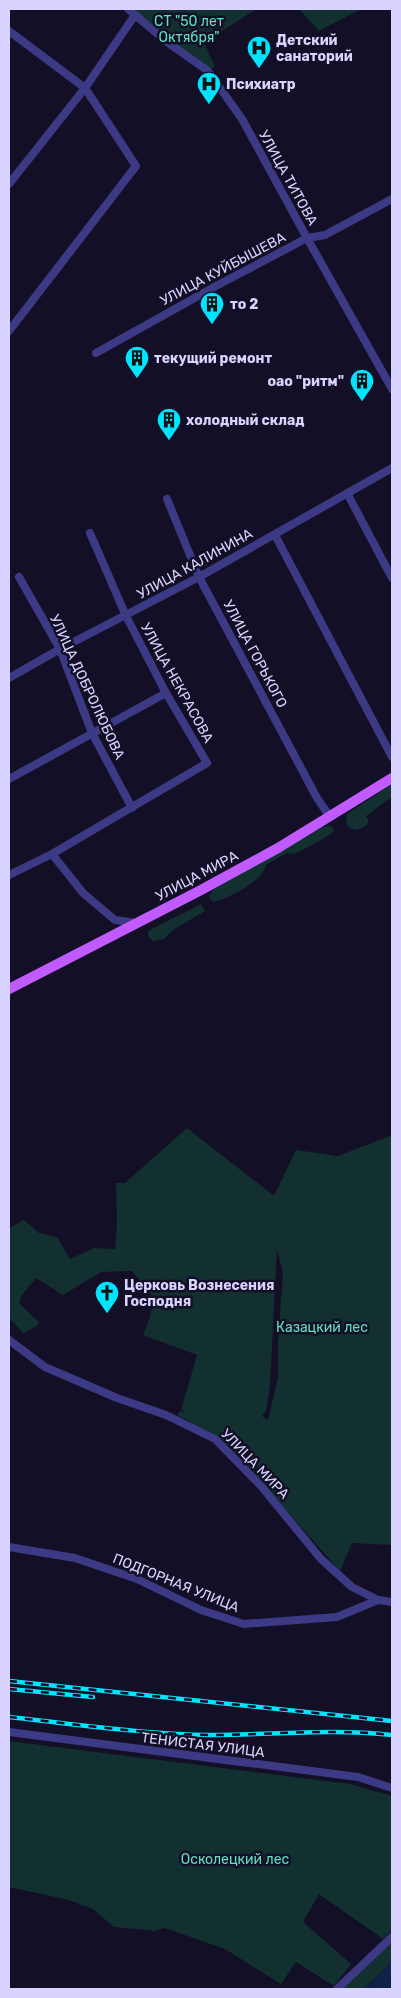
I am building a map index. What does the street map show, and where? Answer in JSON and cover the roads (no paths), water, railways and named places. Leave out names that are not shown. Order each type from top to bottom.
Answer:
[{"type":"main road","name":"УЛИЦА МИРА","points":[[9,988],[252,862],[330,817],[392,778]]},
{"type":"street","name":"УЛИЦА ТИТОВА","points":[[128,9],[167,42],[208,71],[242,119],[392,389]]},
{"type":"street","points":[[9,184],[85,88],[136,15]]},
{"type":"street","points":[[9,31],[85,88],[136,166],[9,331]]},
{"type":"street","name":"УЛИЦА КУЙБЫШЕВА","points":[[96,353],[307,238],[325,235],[392,200]]},
{"type":"street","name":"УЛИЦА КАЛИНИНА","points":[[9,678],[60,649],[199,578],[392,468]]},
{"type":"street","points":[[347,492],[392,578]]},
{"type":"street","name":"УЛИЦА ГОРЬКОГО","points":[[167,499],[199,578],[317,798],[330,817]]},
{"type":"street","name":"УЛИЦА НЕКРАСОВА","points":[[90,533],[126,616],[166,693],[207,763],[132,808]]},
{"type":"street","points":[[275,535],[392,757]]},
{"type":"street","name":"УЛИЦА ДОБРОЛЮБОВА","points":[[19,577],[60,649],[92,733],[132,808]]},
{"type":"street","points":[[9,779],[166,693]]},
{"type":"street","points":[[9,875],[52,854],[132,808]]},
{"type":"street","points":[[52,854],[83,894],[115,920],[136,923]]},
{"type":"street","name":"УЛИЦА МИРА","points":[[9,1340],[45,1367],[117,1398],[166,1415],[215,1439],[261,1486],[321,1559],[352,1587],[378,1600]]},
{"type":"street","name":"ПОДГОРНАЯ УЛИЦА","points":[[9,1547],[75,1558],[137,1579],[201,1610],[244,1624],[337,1617],[378,1600]]},
{"type":"street","points":[[378,1600],[392,1602]]},
{"type":"street","name":"ТЕНИСТАЯ УЛИЦА","points":[[9,1732],[358,1778],[392,1788]]},
{"type":"street","points":[[337,1989],[392,1937]]},
{"type":"water","points":[[392,1962],[392,1989],[362,1989],[370,1984]]},
{"type":"railway","points":[[9,1681],[392,1721]]},
{"type":"railway","points":[[9,1689],[93,1697]]},
{"type":"railway","points":[[9,1717],[159,1733],[233,1735],[347,1732],[392,1735]]},
{"type":"place","name":"Детский санаторий","points":[[259,69]]},
{"type":"place","name":"Психиатр","points":[[209,105]]},
{"type":"place","name":"то 2","points":[[212,325]]},
{"type":"place","name":"текущий ремонт","points":[[137,379]]},
{"type":"place","name":"оао \"ритм\"","points":[[362,402]]},
{"type":"place","name":"холодный склад","points":[[169,441]]},
{"type":"place","name":"Церковь Вознесения Господня","points":[[107,1314]]},
{"type":"park label","name":"СТ \"50 лет Октября\"","points":[[189,30]]},
{"type":"park label","name":"Казацкий лес","points":[[322,1327]]},
{"type":"park label","name":"Осколецкий лес","points":[[235,1859]]}]
